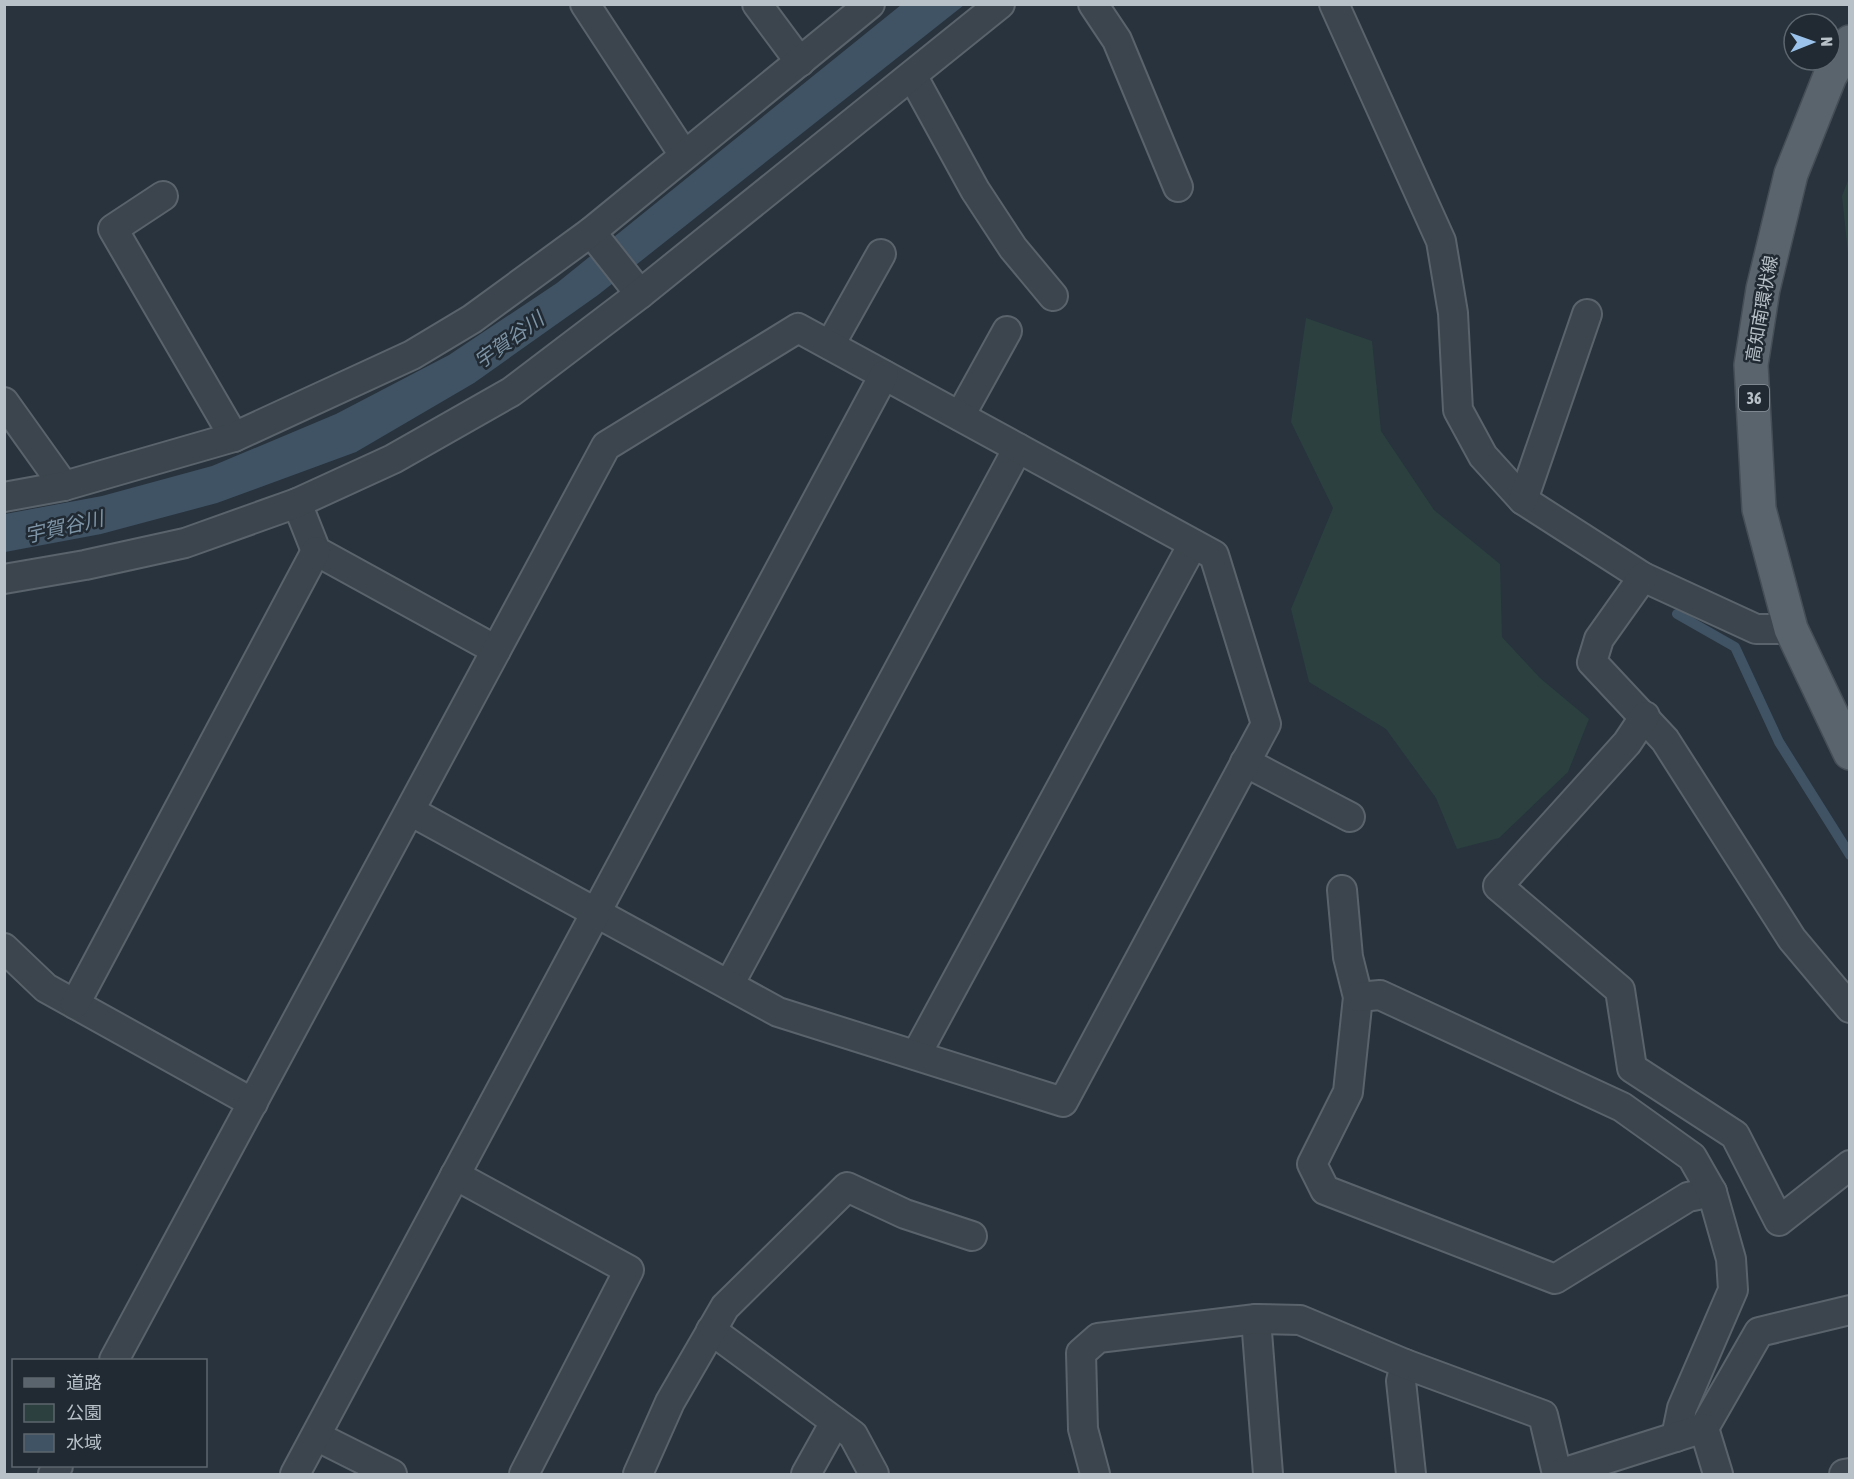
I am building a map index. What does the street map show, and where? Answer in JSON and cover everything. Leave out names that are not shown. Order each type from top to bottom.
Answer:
[{"type":"main road","name":"高知南環状線","points":[[1850,42],[1830,76],[1791,174],[1763,289],[1751,365],[1760,509],[1791,629],[1850,753]]},
{"type":"street","points":[[585,4],[684,155]]},
{"type":"street","points":[[757,4],[800,62]]},
{"type":"street","points":[[4,497],[64,486],[234,437],[412,355],[595,237],[684,155],[870,4]]},
{"type":"street","points":[[4,579],[85,565],[185,543],[297,502],[393,459],[511,392],[636,290],[913,77],[1000,4]]},
{"type":"street","points":[[1093,4],[1117,40],[1178,187]]},
{"type":"street","points":[[1334,4],[1441,241],[1453,313],[1458,410],[1483,456],[1523,500],[1643,577],[1756,629],[1791,629]]},
{"type":"street","points":[[913,77],[975,190],[1013,248],[1053,296]]},
{"type":"street","points":[[163,196],[113,229],[234,437]]},
{"type":"street","points":[[595,237],[636,290]]},
{"type":"street","points":[[830,345],[880,254]]},
{"type":"street","points":[[1523,500],[1587,314]]},
{"type":"street","points":[[115,1359],[606,446],[798,328],[1214,555],[1266,724],[1063,1102],[778,1012],[410,811]]},
{"type":"street","points":[[960,416],[1006,331]]},
{"type":"street","points":[[295,1474],[884,375]]},
{"type":"street","points":[[4,402],[64,486]]},
{"type":"street","points":[[729,985],[1018,448]]},
{"type":"street","points":[[297,502],[316,551],[496,650]]},
{"type":"street","points":[[916,1055],[1193,544]]},
{"type":"street","points":[[75,1004],[316,551]]},
{"type":"street","points":[[1643,577],[1599,639],[1592,662],[1665,740],[1792,939],[1850,1008]]},
{"type":"street","points":[[1645,716],[1627,742],[1497,886],[1620,990],[1632,1068],[1735,1135],[1779,1221],[1850,1165]]},
{"type":"street","points":[[1245,762],[1350,817]]},
{"type":"street","points":[[1342,890],[1348,957],[1358,997],[1348,1092],[1312,1164],[1325,1190],[1555,1279],[1688,1197],[1712,1192]]},
{"type":"street","points":[[4,948],[46,988],[253,1103]]},
{"type":"street","points":[[1358,997],[1380,994],[1622,1107],[1692,1157],[1712,1192],[1731,1259],[1732,1290],[1682,1408],[1676,1437]]},
{"type":"street","points":[[455,1175],[629,1270],[524,1474]]},
{"type":"street","points":[[638,1474],[670,1402],[725,1307],[847,1187],[905,1214],[972,1236]]},
{"type":"street","points":[[1095,1474],[1083,1429],[1081,1353],[1098,1338],[1256,1319],[1300,1320],[1405,1364],[1543,1415],[1558,1474],[1704,1428],[1759,1332],[1850,1310]]},
{"type":"street","points":[[1256,1319],[1268,1474]]},
{"type":"street","points":[[711,1330],[853,1435],[874,1474]]},
{"type":"street","points":[[1405,1364],[1401,1381],[1411,1474]]},
{"type":"street","points":[[806,1474],[835,1422]]},
{"type":"street","points":[[1704,1428],[1718,1474]]},
{"type":"street","points":[[316,1436],[392,1474]]},
{"type":"street","points":[[1844,1474],[1850,1473]]},
{"type":"green space","points":[[1849,178],[1849,263],[1842,196]]},
{"type":"green space","points":[[1306,318],[1372,341],[1381,431],[1434,510],[1500,564],[1502,637],[1540,678],[1589,719],[1568,772],[1499,838],[1457,849],[1436,798],[1386,729],[1309,682],[1291,609],[1333,508],[1291,422]]},
{"type":"water","name":"宇賀谷川","points":[[901,5],[964,5],[598,295],[474,383],[356,452],[217,503],[101,534],[5,552],[5,514],[102,496],[212,466],[336,414],[449,355],[557,283]]},
{"type":"waterway","points":[[1677,614],[1735,647],[1779,742],[1850,855]]}]
